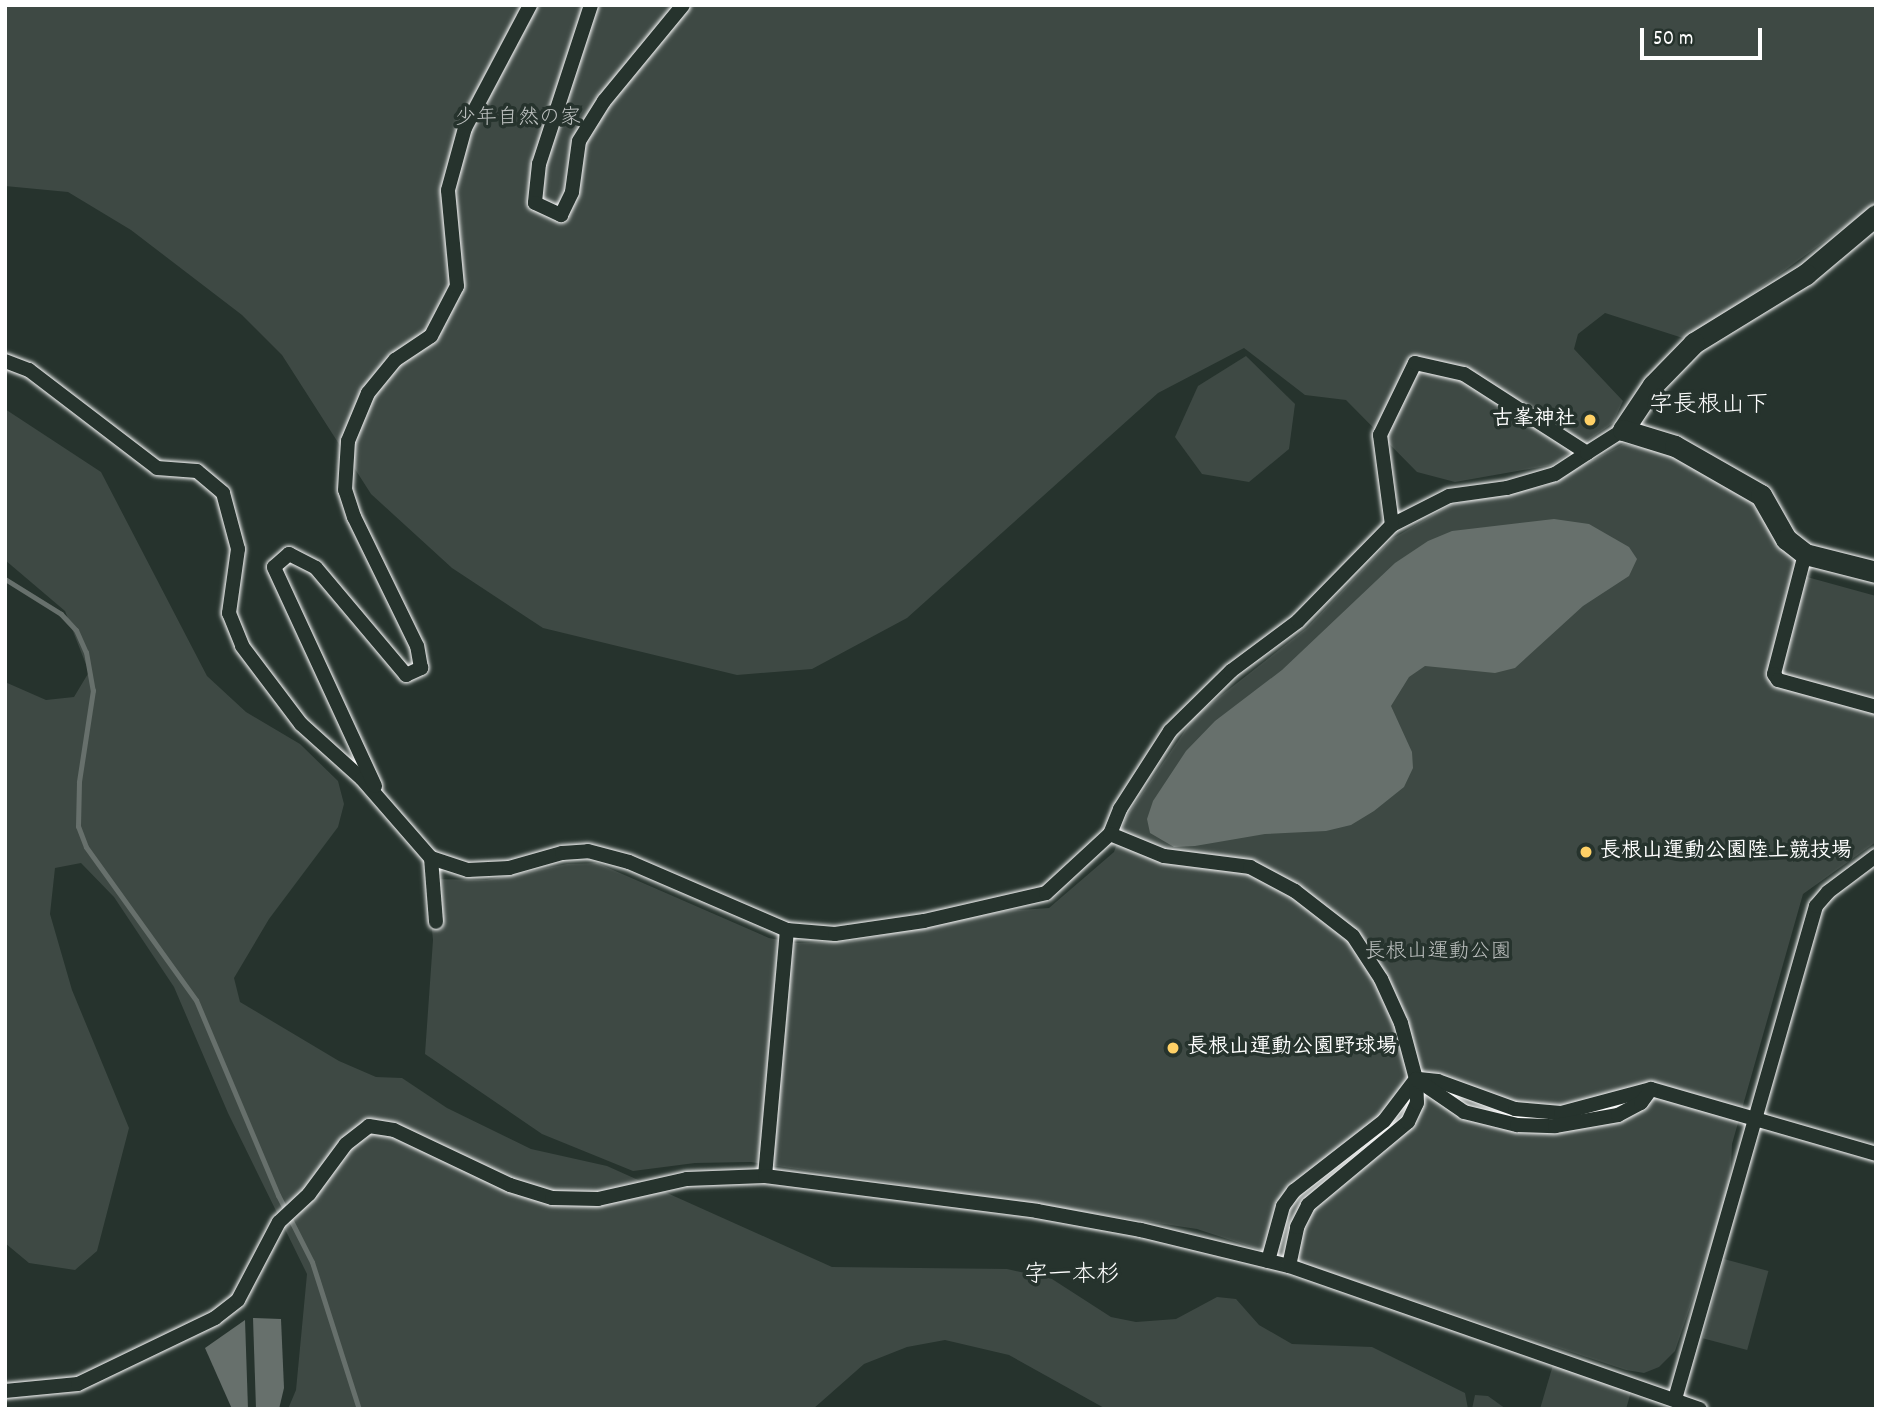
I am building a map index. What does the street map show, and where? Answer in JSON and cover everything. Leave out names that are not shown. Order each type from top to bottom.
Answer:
[{"type":"street","points":[[388,812],[274,567],[289,554],[316,568],[406,675],[421,668],[417,646],[345,490],[348,441],[368,393],[395,360],[432,336],[457,286],[448,190],[465,128],[530,5]]},
{"type":"street","points":[[591,5],[539,164],[535,203],[561,215],[572,192],[579,141],[604,101],[683,5]]},
{"type":"street","points":[[5,361],[29,370],[157,468],[197,471],[223,493],[238,549],[229,612],[242,646],[302,724],[362,779],[388,812],[431,858],[468,870],[509,869],[562,853],[588,851],[629,862],[787,930],[835,934],[924,921],[1046,893],[1110,834],[1120,809],[1170,731],[1231,671],[1298,621],[1392,525],[1449,496],[1507,488],[1555,474],[1623,430],[1653,385],[1694,343],[1806,274],[1876,215]]},
{"type":"street","points":[[1392,525],[1380,435],[1415,363],[1464,374],[1587,453]]},
{"type":"street","points":[[1623,430],[1675,446],[1761,495],[1786,539],[1805,554],[1876,572]]},
{"type":"street","points":[[1805,554],[1774,674],[1779,680],[1876,707]]},
{"type":"street","points":[[1110,834],[1164,856],[1250,867],[1295,891],[1353,936],[1381,979],[1401,1023],[1416,1079],[1417,1103],[1408,1122],[1308,1205],[1297,1227],[1289,1266]]},
{"type":"street","points":[[1675,1399],[1751,1119],[1816,906],[1828,891],[1876,856]]},
{"type":"street","points":[[431,858],[436,922]]},
{"type":"street","points":[[765,1176],[787,930]]},
{"type":"street","points":[[1416,1079],[1464,1112],[1517,1125],[1555,1126],[1618,1115],[1641,1103],[1651,1089],[1876,1154]]},
{"type":"street","points":[[1268,1261],[1283,1206],[1294,1191],[1384,1121],[1416,1079]]},
{"type":"street","points":[[5,1391],[78,1384],[196,1330],[238,1300],[279,1222],[292,1213],[346,1144],[369,1126],[394,1129],[510,1185],[552,1198],[598,1199],[687,1179],[765,1176],[1037,1211],[1141,1230],[1289,1266],[1700,1409]]},
{"type":"green space","name":"少年自然の家","points":[[5,5],[1876,5],[1876,204],[1689,340],[1605,313],[1578,334],[1574,349],[1623,401],[1613,423],[1552,465],[1455,482],[1417,472],[1346,400],[1305,395],[1244,348],[1158,393],[907,618],[812,669],[737,675],[543,628],[452,568],[371,494],[282,355],[242,315],[131,230],[68,192],[5,186]]},
{"type":"green space","points":[[1246,356],[1295,404],[1289,449],[1249,482],[1202,474],[1175,437],[1198,386]]},
{"type":"green space","points":[[5,409],[101,472],[207,676],[246,712],[300,744],[338,781],[344,804],[338,827],[269,919],[234,978],[240,1002],[339,1061],[376,1077],[402,1078],[447,1108],[531,1149],[607,1166],[832,1267],[1007,1269],[1052,1279],[1111,1317],[1136,1322],[1176,1319],[1217,1297],[1236,1299],[1259,1325],[1292,1344],[1372,1347],[1465,1393],[1468,1409],[1106,1409],[1009,1355],[945,1340],[907,1347],[864,1364],[813,1409],[288,1409],[296,1390],[307,1274],[228,1113],[174,987],[114,897],[81,863],[55,868],[50,914],[72,990],[129,1128],[97,1251],[75,1270],[29,1263],[5,1243],[5,682],[46,700],[74,697],[89,672],[65,611],[5,560]]},
{"type":"green space","name":"長根山運動公園","points":[[1623,444],[1671,453],[1749,500],[1807,577],[1876,596],[1876,842],[1803,894],[1732,1144],[1730,1190],[1675,1351],[1659,1367],[1644,1373],[1626,1370],[1197,1229],[751,1162],[695,1163],[633,1171],[542,1134],[425,1054],[433,940],[427,879],[486,880],[567,864],[597,863],[769,938],[796,943],[853,941],[1004,911],[1049,908],[1114,852],[1126,817],[1195,716],[1307,628],[1392,539],[1450,505],[1545,486]]},
{"type":"green space","points":[[1724,1259],[1768,1271],[1747,1350],[1703,1338]]},
{"type":"green space","points":[[1553,1365],[1631,1392],[1626,1409],[1540,1409]]},
{"type":"green space","points":[[1475,1395],[1488,1396],[1506,1409],[1472,1409]]},
{"type":"shaded area","points":[[1554,519],[1589,524],[1629,547],[1637,559],[1629,576],[1583,606],[1515,668],[1495,673],[1425,666],[1409,677],[1391,706],[1412,752],[1413,768],[1404,787],[1374,811],[1351,825],[1326,831],[1265,834],[1195,846],[1174,847],[1150,833],[1147,819],[1153,801],[1186,751],[1215,721],[1282,670],[1395,563],[1428,541],[1452,531]]},
{"type":"shaded area","points":[[253,1318],[281,1319],[284,1388],[279,1409],[256,1409]]},
{"type":"shaded area","points":[[245,1320],[248,1409],[232,1409],[205,1348]]},
{"type":"waterway","points":[[5,579],[61,614],[76,630],[86,652],[93,690],[79,782],[78,826],[86,847],[196,1000],[278,1195],[312,1262],[359,1409]]},
{"type":"place","name":"古峯神社","points":[[1590,420]]},
{"type":"place","name":"長根山運動公園陸上競技場","points":[[1586,852]]},
{"type":"place","name":"長根山運動公園野球場","points":[[1173,1048]]},
{"type":"district","name":"字長根山下","points":[[1709,407]]},
{"type":"district","name":"字一本杉","points":[[1072,1277]]}]
